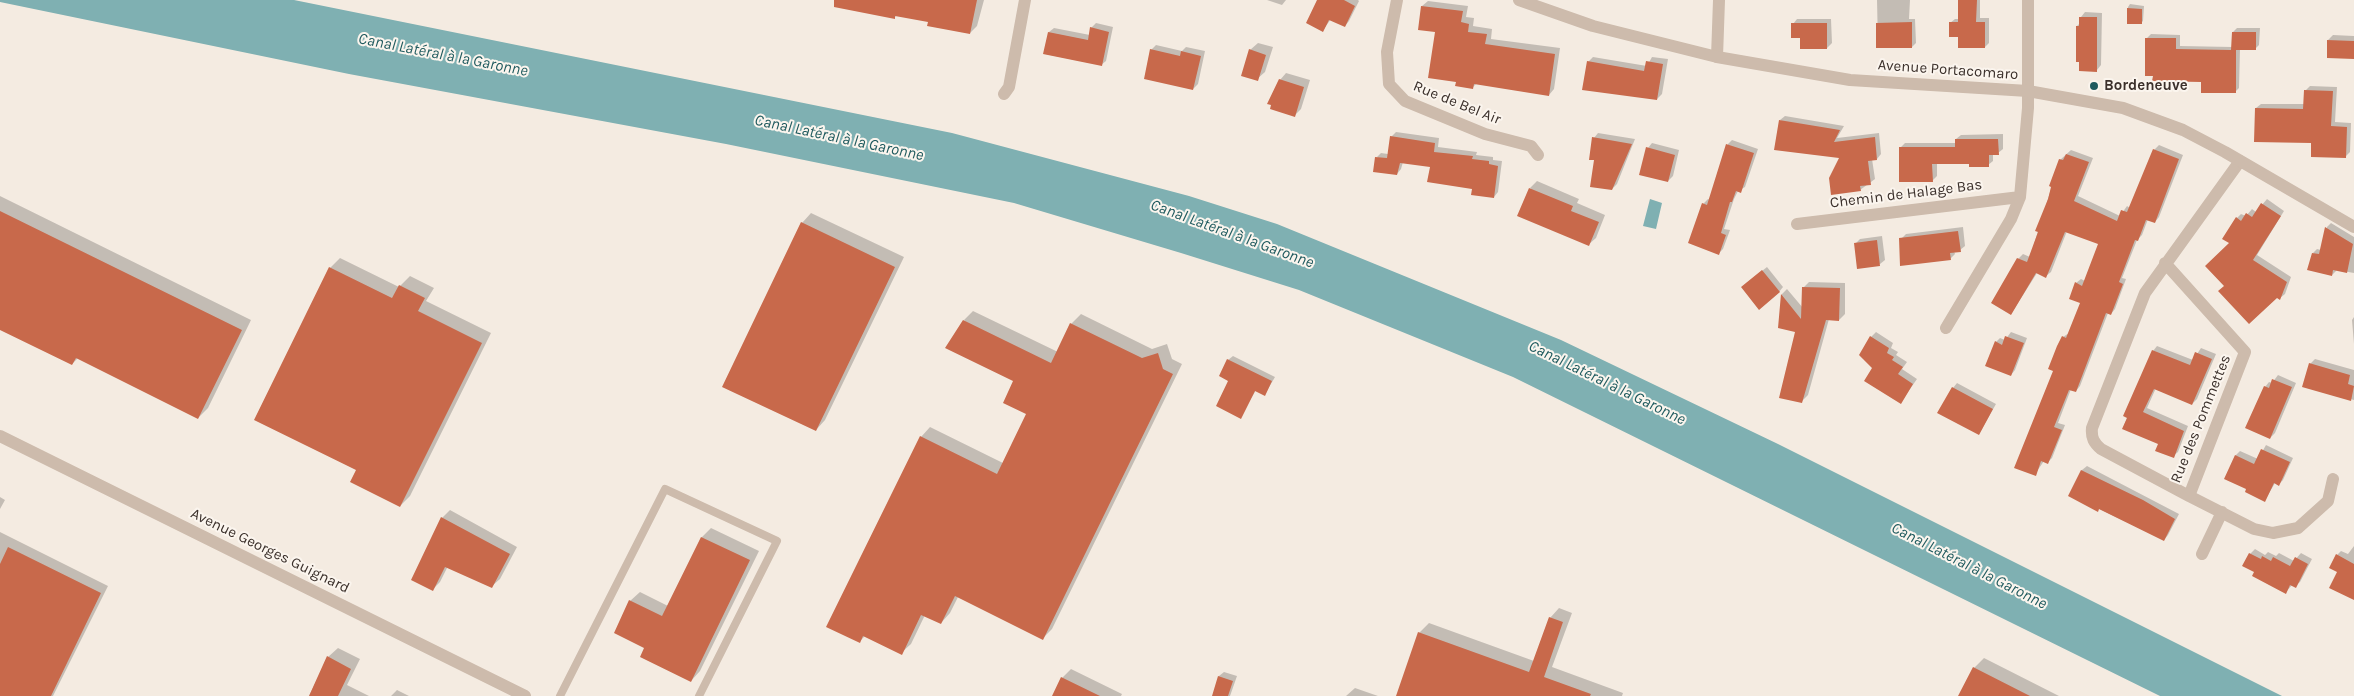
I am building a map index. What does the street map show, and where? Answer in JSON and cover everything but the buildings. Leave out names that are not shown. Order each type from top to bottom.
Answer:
[{"type":"street","points":[[1004,94],[1009,87],[1025,0]]},
{"type":"street","name":"Rue de Bel Air","points":[[1397,0],[1387,52],[1389,84],[1405,101],[1485,134],[1531,146],[1538,155]]},
{"type":"street","name":"Avenue Portacomaro","points":[[1519,0],[1592,26],[1717,57],[1850,80],[2028,91],[2123,108],[2183,130],[2354,228]]},
{"type":"street","points":[[1717,57],[1719,0]]},
{"type":"street","points":[[1946,328],[2011,219],[2020,197],[2026,148],[2028,0]]},
{"type":"street","name":"Rue des Pommettes","points":[[2165,263],[2245,352],[2189,496],[2101,450],[2095,444],[2092,432],[2145,293],[2165,263],[2240,161]]},
{"type":"street","name":"Chemin de Halage Bas","points":[[1796,224],[2020,197]]},
{"type":"street","name":"Avenue Georges Guignard","points":[[0,436],[525,696]]},
{"type":"street","points":[[2189,496],[2254,529],[2273,533],[2298,528],[2328,501],[2333,479]]},
{"type":"street","points":[[2202,554],[2222,512]]},
{"type":"lane","points":[[560,696],[665,489],[777,542],[699,696]]},
{"type":"water","name":"Canal Latéral à la Garonne","points":[[0,0],[294,0],[952,133],[1189,196],[1277,224],[1561,340],[1778,444],[2282,696],[2160,696],[1513,377],[1299,290],[1181,253],[1014,203],[726,144],[349,74],[0,2]]},
{"type":"water","points":[[1650,199],[1662,203],[1656,229],[1643,226]]},
{"type":"place","name":"Bordeneuve","points":[[2094,86]]}]
